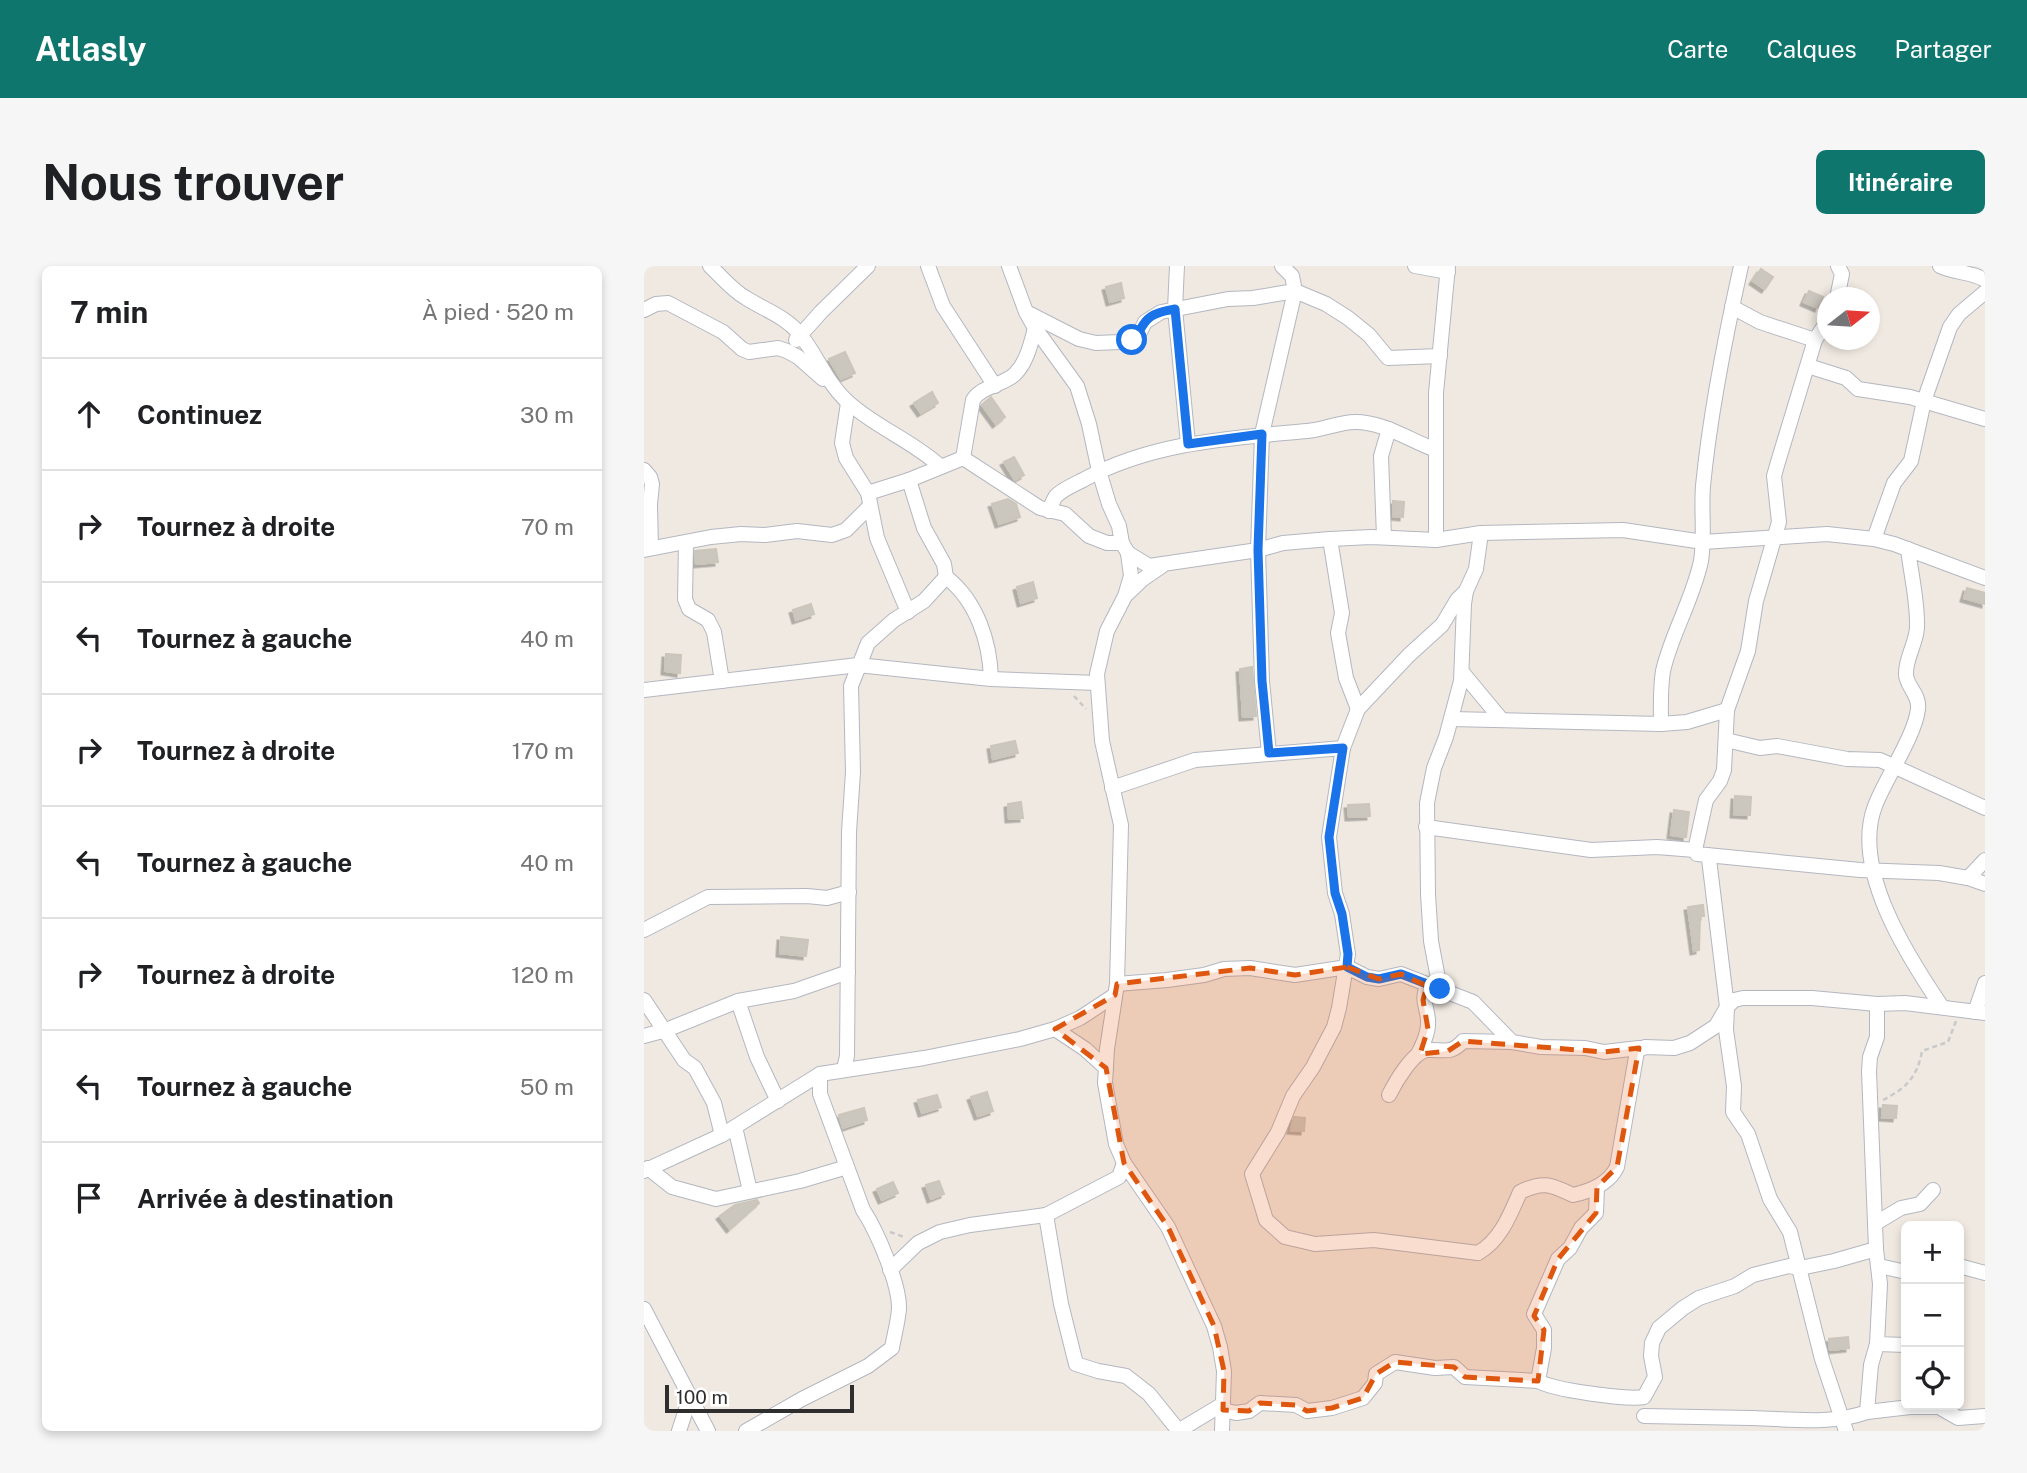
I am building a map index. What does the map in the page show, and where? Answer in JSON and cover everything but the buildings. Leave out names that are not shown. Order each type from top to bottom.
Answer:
[{"type":"street","points":[[710,266],[746,299],[772,310],[801,335],[848,403],[925,452],[941,467]]},
{"type":"street","points":[[787,351],[868,266]]},
{"type":"street","points":[[928,266],[943,306],[995,386]]},
{"type":"street","points":[[1009,266],[1026,312],[1035,328],[1077,386],[1099,471],[1125,548],[1130,576],[1125,596],[1107,631],[1100,653],[1097,683],[1100,728],[1121,825],[1116,990],[1105,1083],[1116,1144],[1124,1163],[1168,1227],[1214,1326],[1224,1371],[1222,1431]]},
{"type":"street","points":[[1177,266],[1175,309],[1188,444]]},
{"type":"street","points":[[1269,753],[1262,681],[1258,550],[1262,434],[1295,290],[1292,276],[1282,266]]},
{"type":"street","points":[[1415,266],[1448,269],[1436,393],[1436,540]]},
{"type":"street","points":[[1661,724],[1660,694],[1664,669],[1698,575],[1703,542],[1703,488],[1741,266]]},
{"type":"street","points":[[1838,266],[1842,274],[1839,287]]},
{"type":"street","points":[[1940,266],[1985,280]]},
{"type":"street","points":[[1026,312],[1080,339],[1096,344],[1132,340],[1151,316],[1175,309],[1295,290],[1348,318],[1369,335],[1388,358],[1440,356]]},
{"type":"street","points":[[1874,539],[1894,483],[1911,461],[1924,401],[1950,327],[1959,314],[1985,292]]},
{"type":"street","points":[[644,310],[656,304],[668,303],[723,332],[742,349],[750,352],[778,348],[787,351],[835,386]]},
{"type":"street","points":[[1732,307],[1760,322],[1815,340]]},
{"type":"street","points":[[963,458],[976,394],[1017,373],[1035,328]]},
{"type":"street","points":[[1817,337],[1774,476],[1779,522],[1756,601],[1748,651],[1727,710],[1724,770],[1720,781],[1706,800],[1701,853],[1727,1007],[1726,1030],[1734,1086],[1733,1112],[1753,1144],[1770,1199],[1790,1232],[1822,1359],[1844,1425]]},
{"type":"street","points":[[1808,366],[1846,378],[1858,389],[1910,397],[1985,419]]},
{"type":"street","points":[[848,403],[842,443],[846,458],[869,500],[877,538],[908,612]]},
{"type":"street","points":[[1049,511],[1056,496],[1099,471],[1146,454],[1188,444],[1262,434],[1311,431],[1354,422],[1389,429],[1436,450]]},
{"type":"street","points":[[1384,537],[1381,456],[1389,429]]},
{"type":"street","points":[[644,470],[652,484],[648,549],[741,534],[765,535],[797,531],[832,535],[846,530],[869,500],[963,458]]},
{"type":"street","points":[[963,458],[1040,508],[1065,514],[1089,536],[1125,548],[1149,566],[1258,550],[1283,543],[1330,539],[1384,537],[1436,540],[1481,533],[1623,530],[1703,542],[1827,534],[1874,539],[1985,578]]},
{"type":"street","points":[[909,480],[924,528],[944,564],[946,577],[957,585],[982,627],[992,679]]},
{"type":"street","points":[[1418,1054],[1428,1029],[1428,1016],[1423,1000],[1434,987],[1427,803],[1434,768],[1451,719],[1462,672],[1462,624],[1466,591],[1476,569],[1481,533]]},
{"type":"street","points":[[1330,539],[1342,613],[1338,633],[1346,678],[1358,709]]},
{"type":"street","points":[[686,543],[685,599],[689,609],[708,620],[714,632],[722,681]]},
{"type":"street","points":[[1908,549],[1917,605],[1917,632],[1906,666],[1906,677],[1918,699],[1918,709],[1873,810],[1871,844],[1874,870],[1887,915],[1942,1007]]},
{"type":"street","points":[[1125,596],[1163,565]]},
{"type":"street","points":[[844,1069],[848,1056],[853,772],[851,686],[868,643],[924,601],[946,577]]},
{"type":"street","points":[[1466,591],[1457,600],[1442,625],[1409,655],[1358,709],[1343,748],[1329,837],[1335,893],[1342,914],[1348,954],[1347,967],[1334,1027],[1313,1067],[1293,1096],[1278,1132],[1252,1174],[1266,1220],[1285,1237],[1315,1244],[1374,1240],[1478,1253],[1491,1246],[1510,1216],[1520,1192],[1535,1185],[1552,1184],[1573,1195],[1597,1187],[1613,1177],[1639,1048]]},
{"type":"street","points":[[644,690],[858,665],[992,679],[1097,683]]},
{"type":"street","points":[[1462,672],[1501,719]]},
{"type":"street","points":[[1451,719],[1661,724],[1687,722],[1727,710]]},
{"type":"street","points":[[1726,740],[1760,748],[1777,746],[1847,759],[1868,758],[1894,766],[1985,808]]},
{"type":"street","points":[[1112,788],[1195,760],[1343,748]]},
{"type":"street","points":[[1426,827],[1591,850],[1657,847],[1874,870],[1913,871],[1968,878],[1985,884]]},
{"type":"street","points":[[1968,878],[1985,860]]},
{"type":"street","points":[[644,930],[708,897],[827,898],[849,892]]},
{"type":"street","points":[[646,1169],[722,1135],[820,1074],[1020,1039],[1055,1029],[1080,1018],[1116,990],[1224,970],[1250,968],[1295,975],[1347,967],[1367,977],[1379,979],[1401,974],[1472,1002],[1512,1042]]},
{"type":"street","points":[[644,1036],[738,1001],[794,991],[848,972]]},
{"type":"street","points":[[1390,1095],[1409,1062],[1418,1054],[1426,1050],[1448,1051],[1458,1047],[1463,1041],[1512,1042],[1604,1052],[1674,1048],[1690,1043],[1716,1026],[1734,1000],[1826,999],[1877,1004],[1905,1003],[1973,1012],[1985,983]]},
{"type":"street","points":[[644,1000],[684,1060],[695,1068],[714,1103],[722,1135]]},
{"type":"street","points":[[738,1001],[757,1057],[778,1101]]},
{"type":"street","points":[[1867,1412],[1871,1365],[1877,1344],[1879,1266],[1871,1156],[1869,1071],[1870,1057],[1877,1037],[1877,1004]]},
{"type":"street","points":[[1055,1029],[1085,1049],[1106,1068]]},
{"type":"street","points":[[746,1431],[868,1366],[892,1348],[899,1307],[890,1270],[874,1227],[863,1210],[820,1094],[820,1074]]},
{"type":"street","points":[[735,1127],[750,1191]]},
{"type":"street","points":[[890,1270],[918,1243],[940,1232],[970,1225],[1046,1215],[1119,1177],[1124,1163]]},
{"type":"street","points":[[646,1169],[672,1187],[716,1199],[800,1181],[847,1167]]},
{"type":"street","points":[[1538,1381],[1542,1368],[1544,1330],[1534,1314],[1558,1259],[1570,1248],[1581,1228],[1596,1213],[1597,1187]]},
{"type":"street","points":[[1876,1223],[1901,1208],[1920,1204],[1933,1190]]},
{"type":"street","points":[[1046,1215],[1060,1304],[1076,1364],[1126,1376],[1149,1394],[1178,1431],[1223,1407]]},
{"type":"street","points":[[1876,1250],[1800,1268],[1789,1266],[1753,1275],[1735,1286],[1699,1298],[1669,1319],[1659,1328],[1652,1343],[1651,1356],[1655,1377],[1644,1397],[1644,1423],[1844,1425],[1867,1412],[1901,1408]]},
{"type":"street","points":[[1879,1266],[1901,1271]]},
{"type":"street","points":[[1964,1267],[1985,1273]]},
{"type":"street","points":[[644,1309],[708,1431]]},
{"type":"street","points":[[1877,1344],[1901,1345]]},
{"type":"street","points":[[1223,1407],[1236,1413],[1249,1411],[1260,1403],[1296,1405],[1307,1411],[1332,1408],[1363,1398],[1375,1383],[1376,1374],[1395,1362],[1435,1368],[1454,1367],[1465,1377],[1538,1381],[1546,1386],[1577,1391],[1627,1398],[1644,1397]]},
{"type":"street","points":[[679,1431],[690,1397]]},
{"type":"street","points":[[1943,1410],[1959,1424],[1985,1416]]},
{"type":"path","points":[[1059,682],[1082,703],[1100,728]]},
{"type":"path","points":[[1871,1098],[1879,1102],[1900,1092],[1919,1063],[1922,1051],[1948,1042],[1973,1012]]},
{"type":"path","points":[[874,1227],[918,1243]]},
{"type":"highlighted area","points":[[1347,967],[1379,979],[1401,974],[1427,986],[1423,1000],[1428,1029],[1420,1054],[1448,1051],[1463,1041],[1604,1052],[1639,1048],[1617,1167],[1597,1187],[1596,1213],[1558,1259],[1534,1316],[1544,1330],[1538,1381],[1465,1377],[1454,1367],[1395,1362],[1376,1374],[1363,1398],[1332,1408],[1307,1411],[1296,1405],[1260,1403],[1249,1411],[1223,1410],[1224,1371],[1214,1326],[1168,1227],[1124,1163],[1106,1068],[1055,1029],[1115,995],[1117,984],[1250,968],[1295,975]]},
{"type":"route","points":[[1132,340],[1151,316],[1175,309],[1188,444],[1262,434],[1258,550],[1262,681],[1269,753],[1343,748],[1329,837],[1335,893],[1342,914],[1348,954],[1347,967],[1359,974],[1379,979],[1401,974],[1440,989]]}]
